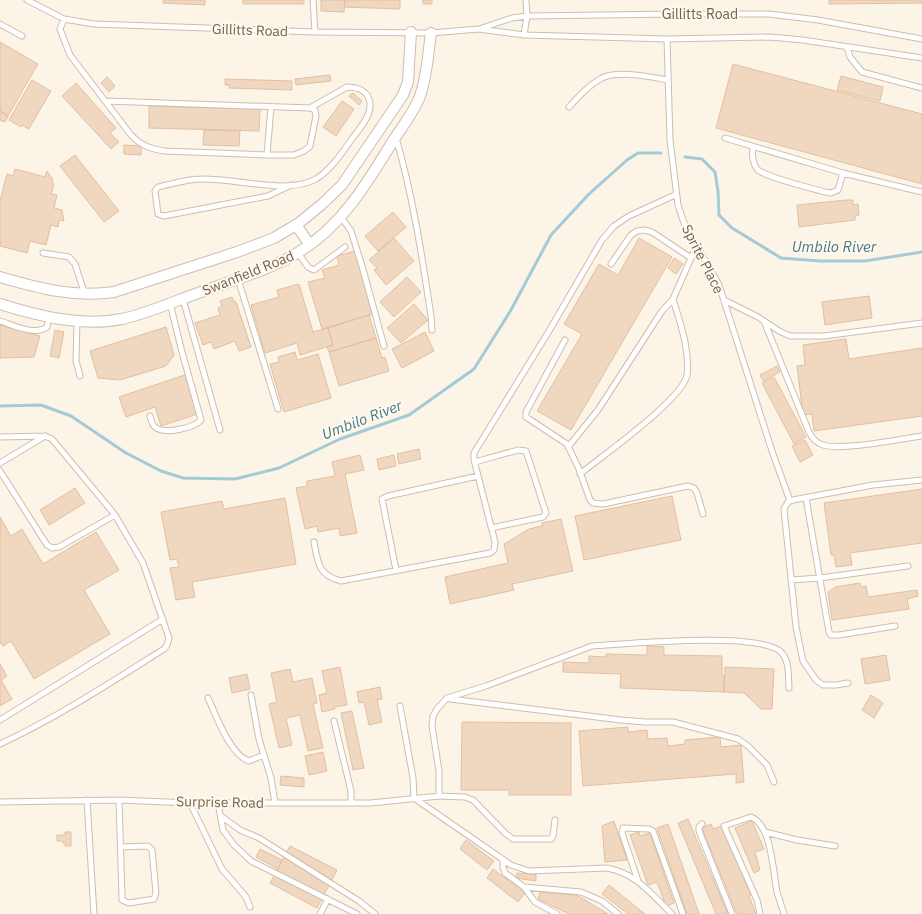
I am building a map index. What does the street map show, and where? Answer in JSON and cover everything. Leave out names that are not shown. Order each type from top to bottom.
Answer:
[{"type":"street","name":"Swanfield Road","points":[[0,277],[42,289],[86,295],[114,292],[255,245],[274,238],[296,225],[322,205],[342,185],[403,95],[408,82],[411,32]]},
{"type":"street","name":"Swanfield Road","points":[[0,304],[24,312],[49,317],[99,322],[123,319],[238,279],[298,253],[320,238],[341,217],[376,169],[419,99],[431,33]]},
{"type":"street","points":[[360,158],[376,169]]},
{"type":"street","points":[[296,225],[310,245]]},
{"type":"lane","name":"Gillitts Road","points":[[27,0],[64,19],[94,24],[315,32],[431,33],[479,29],[524,35],[667,38],[770,37],[803,40],[922,58]]},
{"type":"lane","points":[[313,0],[315,32]]},
{"type":"lane","points":[[524,35],[527,16],[526,0]]},
{"type":"lane","name":"Gillitts Road","points":[[479,29],[512,18],[527,16],[770,14],[818,20],[922,38]]},
{"type":"lane","points":[[64,19],[60,29],[70,54],[131,135],[139,143],[150,149],[294,155],[310,146],[316,113],[310,108]]},
{"type":"lane","points":[[0,24],[22,36]]},
{"type":"lane","name":"Sprite Place","points":[[667,38],[670,140],[675,195],[684,223],[713,273],[724,300],[772,452],[790,501]]},
{"type":"lane","points":[[847,47],[850,57],[862,72],[922,88]]},
{"type":"lane","points":[[569,107],[587,88],[604,77],[633,74],[668,80]]},
{"type":"lane","points":[[106,100],[310,108],[347,87],[354,87],[366,93],[370,105],[367,117],[329,169],[315,179],[306,183],[290,185],[203,178],[188,180],[158,187],[155,191],[158,214],[164,216],[268,196],[290,185]]},
{"type":"lane","points":[[267,155],[272,108]]},
{"type":"lane","points":[[395,138],[403,164],[417,228],[432,330]]},
{"type":"lane","points":[[725,138],[753,148],[843,173],[922,192]]},
{"type":"lane","points":[[753,148],[752,154],[757,169],[766,174],[825,192],[831,193],[838,190],[843,173]]},
{"type":"lane","points":[[314,542],[318,564],[322,572],[336,579],[349,580],[490,553],[495,547],[474,453],[602,240],[614,226],[629,216],[675,195]]},
{"type":"lane","points":[[341,217],[351,231],[384,346]]},
{"type":"lane","points":[[611,264],[630,235],[644,230],[652,232],[691,258]]},
{"type":"lane","points":[[568,447],[598,410],[662,311],[673,299],[696,246]]},
{"type":"lane","points":[[298,253],[308,267],[314,270],[345,248]]},
{"type":"lane","points":[[43,253],[70,257],[75,264],[86,295]]},
{"type":"lane","points":[[238,279],[278,409]]},
{"type":"lane","points":[[183,298],[220,430]]},
{"type":"lane","points":[[580,474],[655,414],[684,384],[687,375],[687,355],[673,299]]},
{"type":"lane","points":[[724,300],[790,336],[824,336],[922,323]]},
{"type":"lane","points":[[150,416],[153,425],[160,429],[186,428],[197,424],[201,420],[170,303]]},
{"type":"lane","points":[[0,321],[35,331],[47,327],[49,317]]},
{"type":"lane","points":[[77,320],[76,361],[80,376]]},
{"type":"lane","points":[[764,321],[809,432],[821,445],[841,447],[922,436]]},
{"type":"lane","points":[[565,340],[525,415],[528,420],[562,440],[568,447],[588,495],[594,503],[597,504],[688,486],[694,488],[697,493],[703,514]]},
{"type":"lane","points":[[0,437],[45,436],[52,439],[115,515],[144,563],[169,638],[164,649],[96,692],[36,727],[0,744]]},
{"type":"lane","points":[[0,463],[45,436]]},
{"type":"lane","points":[[475,462],[518,450],[526,451],[546,514],[543,517],[491,528]]},
{"type":"lane","points":[[0,471],[47,545],[52,548],[59,547],[115,515]]},
{"type":"lane","points":[[396,570],[382,499],[388,496],[478,476]]},
{"type":"lane","points":[[848,683],[836,686],[823,685],[816,680],[803,661],[796,627],[784,508],[790,501],[873,485],[922,480]]},
{"type":"lane","points":[[806,498],[831,635],[839,636],[895,626]]},
{"type":"lane","points":[[791,580],[908,566]]},
{"type":"lane","points":[[0,720],[163,619]]},
{"type":"lane","points":[[439,796],[439,771],[432,726],[433,716],[447,698],[532,670],[592,646],[716,640],[768,645],[776,648],[783,654],[786,661],[789,688]]},
{"type":"lane","points":[[251,695],[258,739],[271,778],[275,803]]},
{"type":"lane","points":[[208,698],[230,743],[240,756],[249,761],[264,754]]},
{"type":"lane","points":[[447,698],[621,720],[673,722],[727,735],[738,739],[748,746],[767,765],[774,782]]},
{"type":"lane","points":[[400,706],[412,770],[414,798],[518,869],[530,871],[607,868],[616,870],[631,876],[672,914]]},
{"type":"lane","points":[[334,721],[350,786],[350,803]]},
{"type":"lane","name":"Surprise Road","points":[[0,802],[119,800],[190,803],[350,803],[439,796],[470,798],[513,839],[551,839],[555,820]]},
{"type":"lane","points":[[87,800],[94,914]]},
{"type":"lane","points":[[119,800],[122,900],[129,903],[154,899],[156,893],[152,850],[148,846],[121,847]]},
{"type":"lane","points":[[190,803],[222,870],[246,897],[250,907]]},
{"type":"lane","points":[[218,803],[223,830],[234,845],[251,861],[357,914]]},
{"type":"lane","points":[[220,816],[240,830],[259,838],[359,901],[375,914]]},
{"type":"lane","points":[[760,914],[757,900],[724,826],[751,817],[755,819],[765,832],[770,848],[777,892],[784,914]]},
{"type":"lane","points":[[702,824],[699,827],[699,831],[732,914]]},
{"type":"lane","points":[[638,882],[622,834],[624,828],[649,829],[653,831],[683,914]]},
{"type":"lane","points":[[765,832],[797,840],[836,846]]},
{"type":"lane","points":[[503,860],[505,873],[524,887],[535,902],[557,914]]},
{"type":"lane","points":[[524,887],[582,892],[602,901],[618,914]]},
{"type":"lane","points":[[320,914],[328,899]]},
{"type":"building","points":[[163,0],[205,0],[205,5],[163,3]]},
{"type":"building","points":[[243,0],[304,0],[304,4],[243,4]]},
{"type":"building","points":[[321,0],[345,0],[344,12],[321,11]]},
{"type":"building","points":[[345,0],[400,0],[400,9],[344,7]]},
{"type":"building","points":[[423,0],[432,0],[432,4],[423,4]]},
{"type":"building","points":[[829,0],[922,0],[922,3],[829,4]]},
{"type":"building","points":[[0,42],[38,64],[8,116],[0,111]]},
{"type":"building","points":[[733,64],[922,114],[922,184],[716,128]]},
{"type":"building","points":[[330,75],[331,81],[296,85],[295,79]]},
{"type":"building","points":[[841,76],[883,87],[880,101],[837,90]]},
{"type":"building","points":[[107,77],[115,86],[109,92],[101,83]]},
{"type":"building","points":[[225,79],[292,81],[292,90],[229,88],[229,85],[225,85]]},
{"type":"building","points":[[32,80],[51,91],[29,129],[9,120]]},
{"type":"building","points":[[76,83],[116,128],[110,133],[119,142],[111,149],[62,96]]},
{"type":"building","points":[[353,93],[362,101],[359,105],[349,96]]},
{"type":"building","points":[[342,101],[354,109],[336,136],[323,127]]},
{"type":"building","points":[[149,106],[260,109],[259,131],[149,128]]},
{"type":"building","points":[[0,111],[8,116],[5,122],[0,120]]},
{"type":"building","points":[[204,130],[240,131],[239,146],[203,145]]},
{"type":"building","points":[[124,145],[141,146],[141,155],[124,154]]},
{"type":"building","points":[[75,155],[119,211],[104,222],[60,166]]},
{"type":"building","points":[[15,169],[45,177],[47,171],[54,184],[51,194],[57,195],[54,208],[62,210],[64,221],[59,220],[58,227],[51,225],[46,245],[30,241],[27,253],[0,246],[0,201],[7,174],[13,176]]},
{"type":"building","points":[[853,200],[853,205],[858,204],[859,215],[855,216],[855,220],[799,227],[797,205]]},
{"type":"building","points":[[393,212],[406,227],[378,251],[365,236]]},
{"type":"building","points":[[394,238],[414,261],[386,285],[374,270],[377,268],[369,260]]},
{"type":"building","points":[[639,238],[672,257],[571,430],[537,411],[582,334],[564,324],[599,264],[618,275]]},
{"type":"building","points":[[355,251],[373,314],[322,329],[308,282],[325,278],[322,270],[339,265],[337,256]]},
{"type":"building","points":[[674,258],[683,264],[676,274],[668,268]]},
{"type":"building","points":[[407,277],[421,292],[394,317],[380,302]]},
{"type":"building","points":[[299,284],[313,332],[328,328],[333,345],[300,355],[297,343],[265,353],[251,305],[279,297],[277,290]]},
{"type":"building","points":[[869,296],[872,318],[825,325],[822,302]]},
{"type":"building","points":[[232,297],[234,302],[236,302],[251,347],[239,351],[235,341],[214,349],[211,342],[203,345],[195,323],[220,315],[218,308],[222,306],[220,301]]},
{"type":"building","points":[[414,304],[428,320],[401,343],[387,328]]},
{"type":"building","points":[[369,315],[376,338],[329,352],[327,347],[333,345],[328,328]]},
{"type":"building","points":[[0,325],[40,336],[34,357],[0,358]]},
{"type":"building","points":[[166,327],[174,355],[166,366],[120,380],[98,378],[90,351]]},
{"type":"building","points":[[55,330],[64,332],[59,358],[50,356]]},
{"type":"building","points":[[425,332],[434,351],[402,368],[392,349]]},
{"type":"building","points":[[376,338],[382,358],[385,357],[389,371],[339,386],[329,352]]},
{"type":"building","points":[[846,339],[849,359],[922,348],[922,416],[814,431],[812,414],[803,415],[797,366],[805,365],[803,345]]},
{"type":"building","points":[[295,352],[297,360],[318,354],[331,398],[284,412],[270,364],[279,362],[278,357]]},
{"type":"building","points":[[777,366],[780,372],[763,381],[760,375]]},
{"type":"building","points":[[185,375],[198,414],[161,426],[155,407],[126,417],[119,397]]},
{"type":"building","points":[[774,377],[806,437],[794,444],[762,383]]},
{"type":"building","points":[[805,440],[813,455],[800,462],[792,446]]},
{"type":"building","points":[[419,449],[421,459],[399,464],[397,454]]},
{"type":"building","points":[[360,455],[364,470],[345,474],[357,533],[340,536],[339,528],[318,532],[317,526],[305,529],[296,488],[307,486],[307,481],[335,476],[332,462]]},
{"type":"building","points":[[394,455],[396,466],[379,470],[377,459]]},
{"type":"building","points":[[75,488],[85,503],[49,525],[40,510]]},
{"type":"building","points":[[922,489],[922,543],[850,553],[852,565],[836,567],[834,555],[831,555],[824,503]]},
{"type":"building","points":[[672,496],[681,540],[584,560],[575,516]]},
{"type":"building","points":[[285,498],[296,564],[192,582],[195,597],[176,600],[170,568],[179,567],[177,559],[170,560],[161,512],[222,501],[224,509]]},
{"type":"building","points":[[0,517],[11,536],[22,529],[43,564],[96,532],[119,570],[84,590],[110,634],[34,679],[11,641],[3,646],[0,642]]},
{"type":"building","points":[[561,519],[573,571],[512,584],[514,590],[450,604],[445,577],[508,563],[504,544],[529,529],[542,526],[542,523]]},
{"type":"building","points":[[860,583],[861,587],[866,586],[868,597],[917,590],[918,596],[907,599],[909,609],[832,620],[828,592],[835,587]]},
{"type":"building","points":[[647,646],[664,647],[664,655],[722,656],[724,692],[620,688],[621,674],[563,672],[563,662],[589,663],[589,656],[606,657],[606,654],[647,655]]},
{"type":"building","points":[[886,655],[890,680],[865,684],[861,659]]},
{"type":"building","points":[[0,664],[7,676],[1,680],[12,699],[0,706]]},
{"type":"building","points":[[340,667],[347,705],[334,707],[335,709],[322,712],[319,695],[327,693],[322,671]]},
{"type":"building","points":[[725,667],[774,669],[772,709],[761,709],[744,693],[724,692]]},
{"type":"building","points":[[290,669],[293,682],[312,678],[317,703],[313,704],[323,748],[308,751],[300,715],[286,718],[292,745],[279,748],[269,704],[277,702],[271,673]]},
{"type":"building","points":[[247,674],[250,689],[232,693],[229,678]]},
{"type":"building","points":[[380,687],[382,699],[377,700],[382,722],[369,725],[364,702],[359,703],[357,692]]},
{"type":"building","points":[[871,695],[883,703],[874,718],[862,710]]},
{"type":"building","points":[[352,711],[364,768],[353,770],[341,713]]},
{"type":"building","points":[[462,722],[571,723],[571,795],[509,795],[509,790],[461,790]]},
{"type":"building","points":[[628,727],[628,732],[647,730],[648,739],[667,738],[668,746],[685,744],[685,740],[720,737],[721,747],[741,745],[744,782],[736,783],[736,774],[583,786],[579,731]]},
{"type":"building","points":[[323,752],[327,771],[309,775],[305,756]]},
{"type":"building","points":[[281,776],[304,778],[304,787],[280,785]]},
{"type":"building","points":[[688,819],[728,914],[716,914],[678,823]]},
{"type":"building","points":[[614,821],[627,860],[605,862],[602,826]]},
{"type":"building","points":[[752,821],[764,849],[755,852],[760,870],[754,873],[735,828]]},
{"type":"building","points":[[668,824],[699,914],[687,914],[657,828]]},
{"type":"building","points":[[711,824],[713,829],[722,826],[751,895],[749,896],[756,914],[737,914],[702,828]]},
{"type":"building","points":[[65,832],[71,832],[71,846],[65,846],[63,841],[57,841],[57,835],[65,835]]},
{"type":"building","points":[[639,832],[640,836],[650,833],[674,903],[666,906],[657,882],[648,885],[630,835]]},
{"type":"building","points":[[466,840],[494,861],[487,870],[460,849]]},
{"type":"building","points":[[290,846],[337,870],[317,908],[270,883]]},
{"type":"building","points":[[260,849],[282,860],[278,869],[256,857]]},
{"type":"building","points":[[493,869],[525,893],[518,902],[487,878]]},
{"type":"building","points":[[517,873],[536,874],[536,881],[516,878]]},
{"type":"building","points":[[609,885],[645,914],[628,914],[602,894]]},
{"type":"building","points":[[540,892],[575,894],[608,914],[569,914],[538,899]]},
{"type":"waterway","name":"Umbilo River","points":[[0,406],[41,405],[71,416],[126,453],[161,471],[183,478],[235,479],[279,468],[340,439],[409,415],[474,369],[511,310],[551,235],[589,194],[627,160],[638,153],[661,153]]},
{"type":"waterway","name":"Umbilo River","points":[[685,157],[702,159],[715,172],[719,215],[732,228],[781,258],[820,261],[865,261],[922,252]]}]
